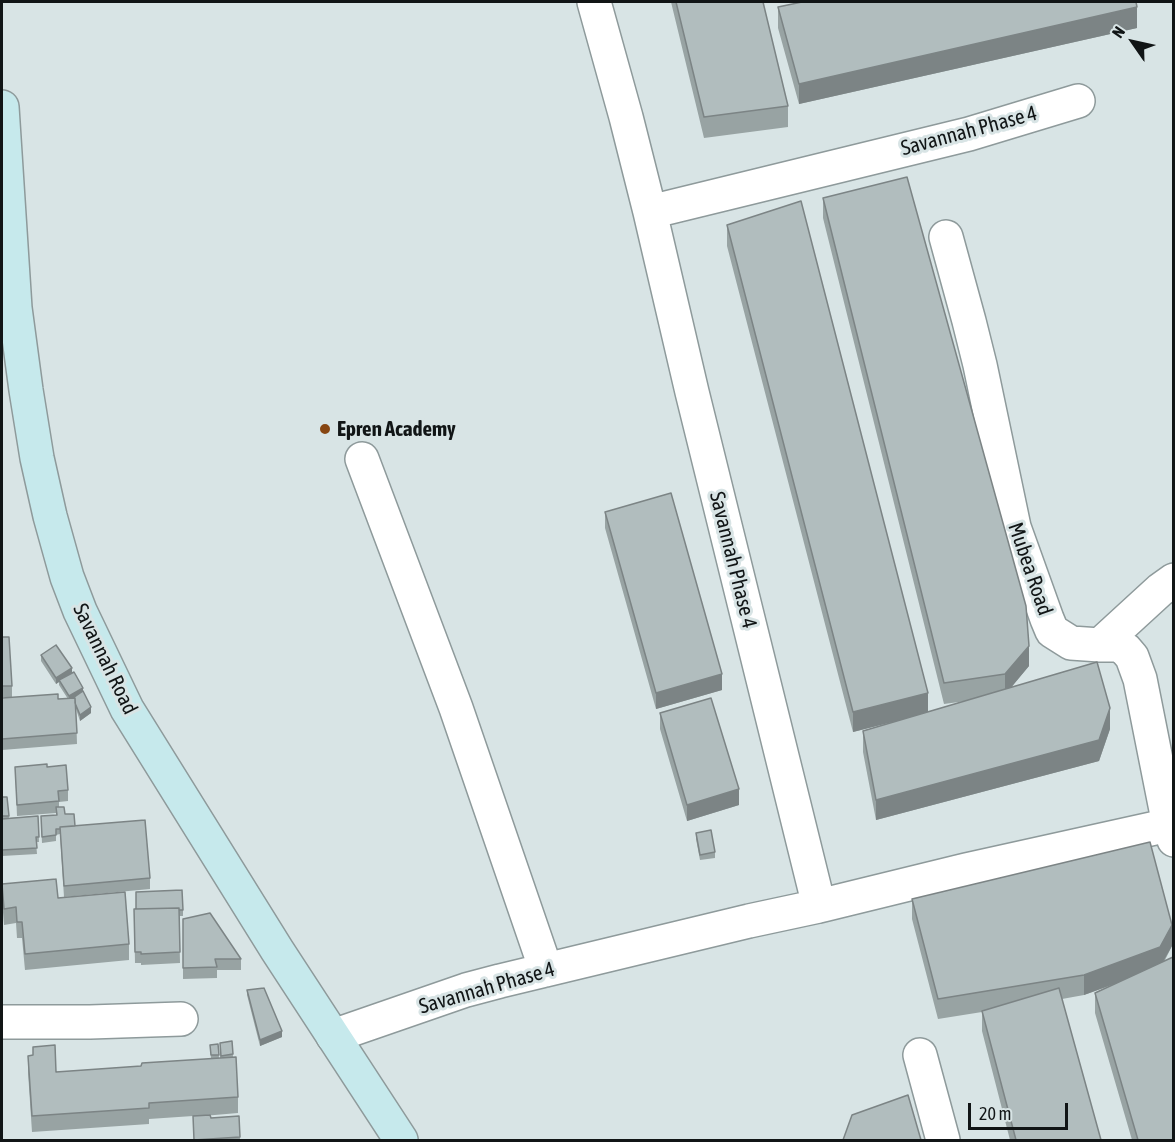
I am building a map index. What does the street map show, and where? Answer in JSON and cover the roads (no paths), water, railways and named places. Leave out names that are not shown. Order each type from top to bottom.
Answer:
[{"type":"main road","name":"Savannah Road","points":[[2,107],[8,308],[50,516],[64,567],[80,611],[127,709],[401,1140]]},
{"type":"street","name":"Savannah Phase 4","points":[[594,2],[627,117],[692,392],[819,906]]},
{"type":"street","name":"Savannah Phase 4","points":[[650,212],[969,134],[1078,101]]},
{"type":"street","name":"Mubea Road","points":[[946,237],[977,354],[1014,527],[1047,619],[1052,631],[1071,643],[1119,645],[1132,657],[1140,679],[1171,832]]},
{"type":"street","points":[[362,459],[456,708],[546,970]]},
{"type":"street","points":[[1100,645],[1173,580]]},
{"type":"street","name":"Savannah Phase 4","points":[[333,1036],[466,990],[546,970],[966,870],[1171,832]]},
{"type":"street","points":[[2,1022],[181,1019]]},
{"type":"street","points":[[920,1055],[944,1140]]},
{"type":"place","name":"Epren Academy","points":[[325,429]]}]
